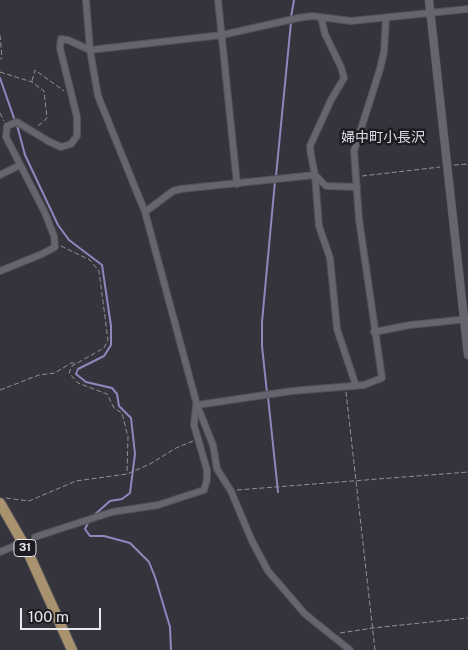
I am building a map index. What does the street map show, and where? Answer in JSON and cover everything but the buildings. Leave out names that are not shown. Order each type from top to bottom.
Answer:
[{"type":"main road","name":"31","points":[[0,503],[26,550],[72,650]]},
{"type":"street","points":[[86,0],[90,50],[98,96],[145,212],[196,405],[213,445],[218,469],[231,491],[252,541],[268,571],[305,614],[350,650]]},
{"type":"street","points":[[218,0],[238,184]]},
{"type":"street","points":[[429,0],[466,319],[468,355]]},
{"type":"street","points":[[0,271],[55,247],[54,236],[45,213],[6,137],[7,126],[17,122],[48,142],[61,146],[71,144],[77,136],[72,97],[60,48],[61,40],[68,40],[90,50],[222,34],[278,20],[321,17],[351,21],[468,9]]},
{"type":"street","points":[[321,17],[325,34],[341,67],[344,78],[331,100],[310,146],[315,175],[318,226],[330,258],[337,329],[356,386]]},
{"type":"street","points":[[196,405],[292,391],[356,386],[382,378],[374,332],[354,151],[380,69],[384,52],[386,18]]},
{"type":"street","points":[[0,175],[20,164]]},
{"type":"street","points":[[145,212],[174,191],[315,175]]},
{"type":"street","points":[[315,175],[326,186],[357,187]]},
{"type":"street","points":[[374,332],[410,325],[466,319]]},
{"type":"street","points":[[35,537],[83,523],[112,512],[158,505],[204,490],[207,470],[193,417],[196,405]]},
{"type":"street","points":[[0,552],[14,546]]},
{"type":"path","points":[[0,35],[2,58],[0,59]]},
{"type":"path","points":[[32,82],[35,70],[72,97]]},
{"type":"path","points":[[0,72],[32,82],[44,91],[47,118],[31,130]]},
{"type":"path","points":[[0,113],[7,126]]},
{"type":"path","points":[[356,176],[468,164]]},
{"type":"path","points":[[55,247],[61,246],[90,260],[99,271],[108,340],[104,348],[72,366],[69,373],[78,383],[107,394],[114,408],[124,418],[128,437],[127,474]]},
{"type":"path","points":[[0,390],[39,375],[55,373],[71,363],[78,363]]},
{"type":"path","points":[[345,387],[375,650]]},
{"type":"path","points":[[0,498],[11,497],[22,502],[29,501],[76,481],[127,474],[163,458],[189,442],[198,440]]},
{"type":"path","points":[[231,491],[468,472]]},
{"type":"path","points":[[331,635],[373,628],[468,618]]},
{"type":"waterway","points":[[291,17],[294,0]]},
{"type":"waterway","points":[[276,176],[291,22]]},
{"type":"waterway","points":[[0,78],[15,121]]},
{"type":"waterway","points":[[17,125],[25,155],[58,225],[69,240],[102,265],[111,326],[111,345],[104,356],[78,369],[76,374],[86,382],[112,388],[117,394],[119,406],[131,418],[135,454],[130,493],[122,499],[110,501],[92,517]]},
{"type":"waterway","points":[[267,393],[262,346],[262,322],[275,181]]},
{"type":"waterway","points":[[268,397],[278,492]]},
{"type":"waterway","points":[[88,523],[85,529],[90,536],[104,536],[130,543],[149,562],[170,627],[171,650]]},
{"type":"district","name":"婦中町小長沢","points":[[383,138]]}]
